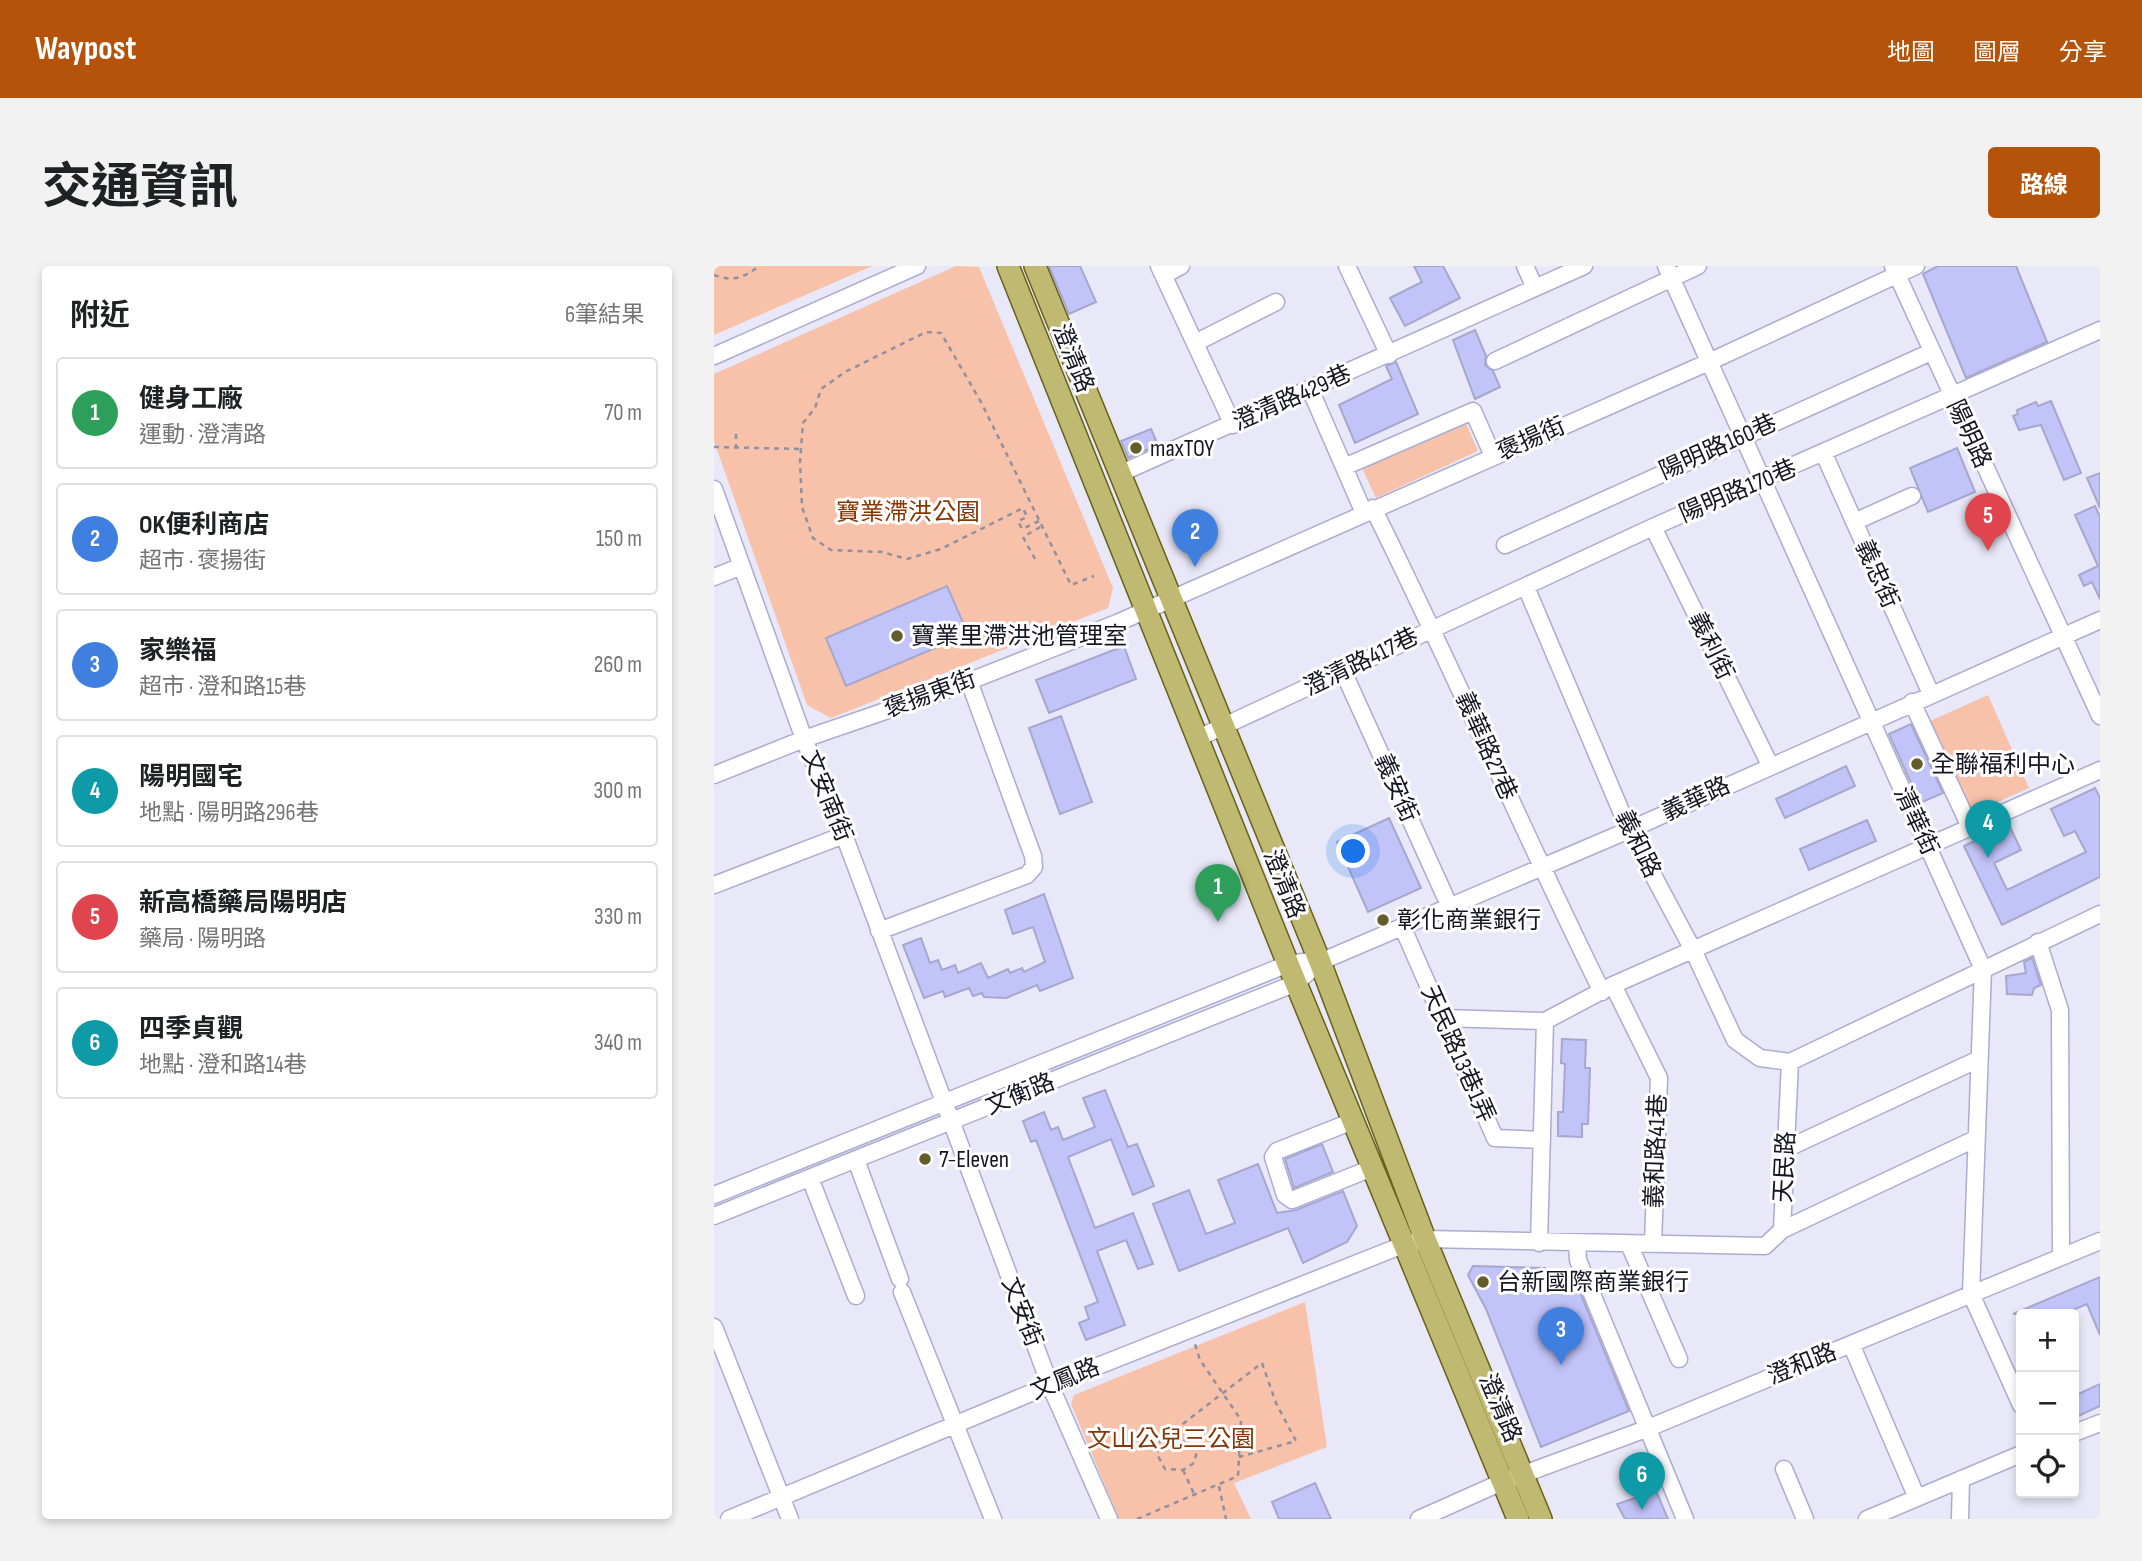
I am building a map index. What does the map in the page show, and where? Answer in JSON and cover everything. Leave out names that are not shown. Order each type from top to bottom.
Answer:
[{"type":"main road","name":"澄清路","points":[[1008,266],[1403,1245],[1512,1478],[1541,1519]]},
{"type":"main road","name":"澄清路","points":[[1035,266],[1320,962],[1512,1478],[1518,1519]]},
{"type":"street","points":[[714,356],[917,266]]},
{"type":"street","points":[[1181,266],[1161,270],[1233,425]]},
{"type":"street","points":[[1347,266],[1389,355]]},
{"type":"street","points":[[1525,266],[1535,288]]},
{"type":"street","name":"澄清路429巷","points":[[1119,474],[1584,266]]},
{"type":"street","points":[[1495,361],[1668,272],[1698,266]]},
{"type":"street","name":"褒揚街","points":[[1146,611],[1368,510],[1709,362],[1895,270],[1916,266]]},
{"type":"street","name":"陽明路","points":[[1895,270],[2100,716]]},
{"type":"street","name":"清華街","points":[[1668,272],[1983,969],[1971,1294],[2016,1394]]},
{"type":"street","points":[[1195,343],[1276,302]]},
{"type":"street","name":"陽明路170巷","points":[[1526,587],[1653,527],[1824,454],[1950,394],[2100,330]]},
{"type":"street","name":"陽明路160巷","points":[[1506,545],[1931,352]]},
{"type":"street","name":"義華路27巷","points":[[1310,389],[1344,467],[1433,627],[1540,866],[1608,988]]},
{"type":"street","points":[[1344,467],[1473,411],[1493,456]]},
{"type":"street","name":"義忠街","points":[[1824,454],[1931,694]]},
{"type":"street","name":"文安南街","points":[[714,489],[804,739],[844,835],[943,1102]]},
{"type":"street","points":[[1854,522],[1912,496]]},
{"type":"street","name":"義利街","points":[[1653,527],[1770,765]]},
{"type":"street","points":[[714,577],[742,566]]},
{"type":"street","name":"澄清路417巷","points":[[1198,738],[1223,729],[1433,627],[1526,587]]},
{"type":"street","name":"義和路","points":[[1526,587],[1629,830],[1693,950],[1735,1040],[1760,1058],[1790,1062]]},
{"type":"street","name":"褒揚東街","points":[[714,775],[804,739],[969,681],[1146,611]]},
{"type":"street","name":"義華路","points":[[1292,973],[1629,830],[2100,620]]},
{"type":"street","name":"義安街","points":[[1343,671],[1449,905]]},
{"type":"street","points":[[879,931],[1027,875],[1034,867],[1033,856],[969,681]]},
{"type":"street","points":[[1912,702],[1969,825]]},
{"type":"street","points":[[1442,1018],[1545,1021],[1608,988],[1969,825],[2100,770]]},
{"type":"street","points":[[714,885],[844,835]]},
{"type":"street","points":[[1790,1062],[2100,914]]},
{"type":"street","name":"天民路13巷1弄","points":[[1402,926],[1495,1138],[1542,1140]]},
{"type":"street","points":[[2038,942],[2060,1010],[2062,1257]]},
{"type":"street","name":"文衡路","points":[[714,1195],[943,1102],[1292,973]]},
{"type":"street","name":"文衡路","points":[[714,1216],[951,1122],[1292,973]]},
{"type":"street","name":"義和路41巷","points":[[1608,988],[1659,1078],[1653,1244]]},
{"type":"street","points":[[1539,1243],[1545,1021]]},
{"type":"street","points":[[1786,1149],[1979,1059]]},
{"type":"street","name":"天民路","points":[[1403,1245],[1425,1239],[1765,1246],[1782,1230],[1790,1062]]},
{"type":"street","name":"文安街","points":[[943,1102],[1050,1385],[1109,1519]]},
{"type":"street","points":[[1353,1121],[1278,1151],[1273,1157],[1285,1195],[1292,1200],[1372,1168]]},
{"type":"street","points":[[1782,1230],[1975,1139]]},
{"type":"street","points":[[856,1160],[954,1425],[993,1519]]},
{"type":"street","points":[[810,1178],[856,1296]]},
{"type":"street","name":"澄和路","points":[[1419,1519],[1512,1478],[1646,1429],[2100,1241]]},
{"type":"street","points":[[1577,1243],[1578,1260],[1685,1519]]},
{"type":"street","points":[[1629,1244],[1679,1360]]},
{"type":"street","name":"文鳳路","points":[[729,1519],[1050,1385],[1403,1245]]},
{"type":"street","points":[[714,1327],[790,1519]]},
{"type":"street","points":[[1851,1344],[1917,1498]]},
{"type":"street","points":[[2079,1431],[2100,1423]]},
{"type":"street","points":[[1867,1519],[2016,1456]]},
{"type":"street","points":[[1784,1469],[1805,1519]]},
{"type":"street","points":[[1960,1519],[1961,1479]]},
{"type":"path","points":[[714,275],[729,281],[749,274],[759,266]]},
{"type":"path","points":[[1039,521],[1023,529],[1018,521],[1027,517],[1023,508],[941,549],[907,559],[881,552],[831,550],[813,538],[802,508],[803,423],[815,408],[821,389],[845,372],[926,332],[941,333],[981,402],[1071,585],[1094,576]]},
{"type":"path","points":[[736,434],[736,447]]},
{"type":"path","points":[[714,447],[801,449]]},
{"type":"path","points":[[1035,559],[1023,537],[1042,526]]},
{"type":"path","points":[[1136,1519],[1238,1476],[1241,1420],[1200,1360],[1194,1342]]},
{"type":"path","points":[[1164,1437],[1177,1436],[1188,1441],[1197,1451],[1194,1463],[1183,1471],[1165,1469],[1158,1456],[1157,1443],[1164,1437],[1222,1392],[1262,1363],[1272,1396],[1296,1441],[1239,1457]]},
{"type":"path","points":[[1183,1471],[1195,1496]]},
{"type":"path","points":[[1219,1486],[1226,1519]]},
{"type":"path","points":[[1155,1512],[1158,1519]]},
{"type":"green space","points":[[714,266],[872,266],[714,335]]},
{"type":"green space","name":"寶業滯洪公園","points":[[956,266],[979,267],[1113,588],[1108,608],[831,718],[807,705],[714,441],[714,374]]},
{"type":"green space","points":[[1465,421],[1478,451],[1376,498],[1362,468]]},
{"type":"green space","points":[[1988,695],[2029,788],[1971,814],[1930,721]]},
{"type":"green space","name":"文山公兒三公園","points":[[1305,1302],[1327,1447],[1234,1483],[1251,1519],[1119,1519],[1071,1404],[1074,1395]]},
{"type":"building","points":[[1049,266],[1080,266],[1096,302],[1069,314]]},
{"type":"building","points":[[1414,266],[1443,266],[1460,298],[1405,326],[1390,298],[1422,282]]},
{"type":"building","points":[[1938,266],[2016,266],[2047,342],[1966,378],[1923,274]]},
{"type":"building","points":[[1475,330],[1486,356],[1485,365],[1493,371],[1500,387],[1475,399],[1453,340]]},
{"type":"building","points":[[1396,362],[1418,414],[1355,443],[1339,405],[1392,379],[1386,366]]},
{"type":"building","points":[[2051,401],[2081,473],[2064,480],[2041,425],[2019,430],[2013,416],[2018,414],[2017,410],[2036,402],[2038,406]]},
{"type":"building","points":[[1151,429],[1158,445],[1128,458],[1121,441]]},
{"type":"building","points":[[1957,448],[1975,492],[1928,512],[1910,468]]},
{"type":"building","points":[[2100,473],[2100,508],[2087,478]]},
{"type":"building","points":[[2095,506],[2100,517],[2100,599],[2092,582],[2084,586],[2079,575],[2098,566],[2075,515]]},
{"type":"building","name":"寶業里滯洪池管理室","points":[[947,586],[968,634],[846,686],[826,638]]},
{"type":"building","points":[[1124,646],[1136,679],[1049,713],[1036,680]]},
{"type":"building","points":[[1061,716],[1092,802],[1060,814],[1029,728]]},
{"type":"building","name":"全聯福利中心","points":[[1911,724],[1943,793],[1920,803],[1889,734]]},
{"type":"building","points":[[1846,766],[1855,786],[1785,818],[1776,799]]},
{"type":"building","points":[[2095,788],[2100,798],[2100,877],[2002,925],[1964,846],[2009,825],[2021,850],[1994,863],[2007,890],[2086,852],[2075,831],[2064,836],[2051,809]]},
{"type":"building","points":[[1389,818],[1421,888],[1368,912],[1337,842]]},
{"type":"building","points":[[1867,820],[1876,841],[1809,870],[1800,849]]},
{"type":"building","points":[[1044,894],[1073,978],[1040,991],[1037,985],[1006,998],[984,997],[982,993],[973,996],[969,988],[945,997],[943,991],[924,998],[903,945],[921,938],[930,963],[938,960],[942,970],[955,965],[958,973],[981,963],[988,978],[1008,969],[1010,973],[1022,968],[1024,972],[1045,962],[1033,927],[1013,934],[1005,910]]},
{"type":"building","points":[[2032,958],[2041,985],[2034,988],[2032,995],[2007,994],[2006,976],[2026,973],[2024,962]]},
{"type":"building","points":[[1562,1039],[1586,1040],[1585,1068],[1590,1068],[1588,1124],[1582,1124],[1582,1137],[1558,1136],[1558,1112],[1563,1112],[1565,1064],[1561,1063]]},
{"type":"building","points":[[1105,1090],[1128,1147],[1137,1144],[1154,1186],[1133,1195],[1111,1139],[1068,1157],[1095,1228],[1133,1213],[1153,1264],[1138,1269],[1126,1240],[1097,1251],[1125,1325],[1086,1340],[1079,1323],[1089,1319],[1085,1307],[1098,1302],[1036,1140],[1031,1142],[1023,1121],[1044,1112],[1051,1130],[1058,1127],[1063,1140],[1095,1127],[1083,1098]]},
{"type":"building","points":[[1322,1144],[1333,1172],[1294,1188],[1285,1159]]},
{"type":"building","points":[[1258,1164],[1277,1213],[1296,1210],[1343,1191],[1357,1226],[1347,1242],[1303,1263],[1288,1228],[1179,1271],[1153,1204],[1189,1190],[1206,1234],[1235,1223],[1218,1180]]},
{"type":"building","points":[[1473,1266],[1545,1268],[1557,1293],[1577,1285],[1629,1411],[1541,1447],[1486,1309],[1468,1275]]},
{"type":"building","points":[[2100,1277],[2100,1335],[2087,1304],[2075,1309],[2025,1309]]},
{"type":"building","points":[[2100,1384],[2100,1406],[2079,1416],[2079,1394]]},
{"type":"building","points":[[1315,1483],[1331,1519],[1279,1519],[1272,1502]]},
{"type":"building","points":[[1656,1491],[1668,1519],[1625,1519],[1617,1504]]},
{"type":"place","name":"maxTOY","points":[[1136,448]]},
{"type":"place","name":"新高橋藥局陽明店","points":[[1988,551]]},
{"type":"place","name":"OK便利商店","points":[[1195,567]]},
{"type":"place","name":"寶業里滯洪池管理室","points":[[897,636]]},
{"type":"place","name":"全聯福利中心","points":[[1917,764]]},
{"type":"place","name":"陽明國宅","points":[[1988,858]]},
{"type":"place","name":"彰化商業銀行","points":[[1383,920]]},
{"type":"place","name":"健身工廠","points":[[1218,922]]},
{"type":"place","name":"7-Eleven","points":[[925,1159]]},
{"type":"place","name":"台新國際商業銀行","points":[[1483,1282]]},
{"type":"place","name":"家樂福","points":[[1561,1365]]},
{"type":"place","name":"四季貞觀","points":[[1642,1510]]}]
